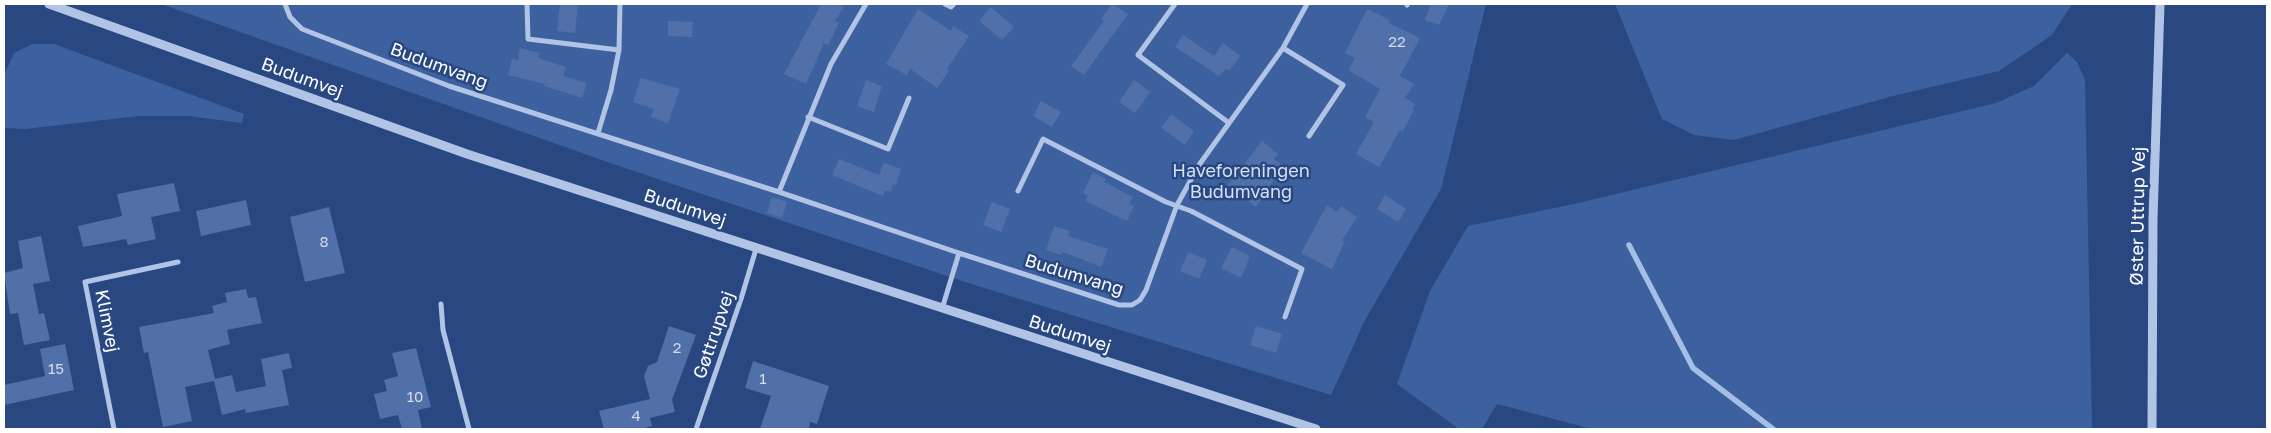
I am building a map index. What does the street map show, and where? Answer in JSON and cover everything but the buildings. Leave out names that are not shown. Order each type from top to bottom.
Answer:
[{"type":"street","name":"Budumvej","points":[[49,4],[467,154],[942,310],[1316,429]]},
{"type":"street","name":"Budumvang","points":[[285,4],[290,17],[302,29],[449,86],[779,192],[1119,305],[1132,305],[1140,300],[1146,290],[1176,205],[1199,165],[1283,48],[1307,4]]},
{"type":"street","points":[[527,4],[528,39],[619,50]]},
{"type":"street","points":[[598,133],[611,90],[619,50],[620,4]]},
{"type":"street","points":[[779,192],[831,64],[866,4]]},
{"type":"street","points":[[945,4],[951,7],[954,4]]},
{"type":"street","points":[[1175,4],[1138,55],[1228,123]]},
{"type":"street","name":"Øster Uttrup Vej","points":[[2152,429],[2153,218],[2160,4]]},
{"type":"street","points":[[1283,48],[1342,85],[1309,136]]},
{"type":"street","points":[[808,118],[888,149],[910,98]]},
{"type":"street","points":[[1018,191],[1043,139],[1166,202],[1191,210],[1302,269],[1285,317]]},
{"type":"street","name":"Gøttrupvej","points":[[696,429],[741,299],[756,248]]},
{"type":"street","points":[[942,310],[959,253]]},
{"type":"street","name":"Klimvej","points":[[114,429],[85,282],[178,262]]},
{"type":"street","points":[[441,304],[443,330],[469,429]]},
{"type":"green space","name":"Haveforeningen Budumvang","points":[[161,4],[1486,4],[1441,189],[1365,320],[1331,395],[965,282],[616,165]]},
{"type":"green space","points":[[1615,4],[2072,4],[2052,35],[1999,71],[1893,96],[1734,140],[1694,135],[1662,119]]},
{"type":"green space","points":[[32,44],[54,44],[244,114],[242,123],[189,116],[139,116],[25,129],[4,128],[4,75],[14,53]]},
{"type":"green space","points":[[2067,53],[2077,62],[2085,80],[2092,429],[1592,429],[1497,404],[1482,429],[1459,429],[1397,384],[1430,291],[1468,226],[1574,204],[1996,103],[2034,86]]},
{"type":"waterway","points":[[1629,245],[1693,368],[1773,429]]}]
